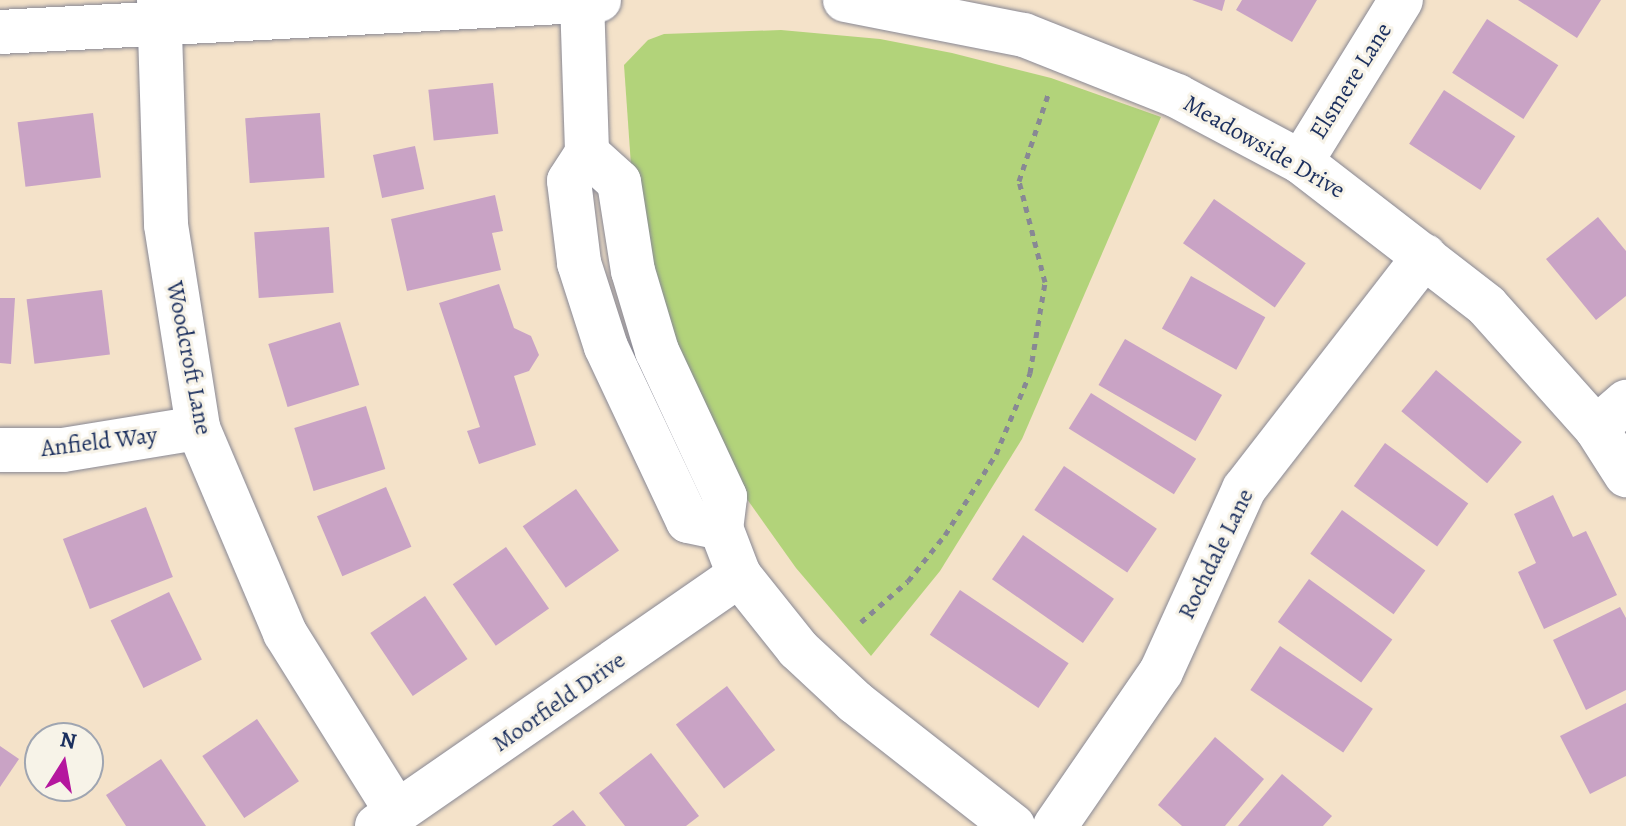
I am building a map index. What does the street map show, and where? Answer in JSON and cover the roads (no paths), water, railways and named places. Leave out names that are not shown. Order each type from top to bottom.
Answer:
[{"type":"street","name":"Meadowside Drive","points":[[845,0],[1024,35],[1177,96],[1301,162],[1487,306],[1611,415],[1626,475]]},
{"type":"street","name":"Elsmere Lane","points":[[1301,162],[1401,0]]},
{"type":"street","points":[[0,32],[159,12],[587,1],[587,153],[569,181],[579,263],[606,347],[688,521],[721,528],[739,575],[798,649],[855,702],[1013,826]]},
{"type":"street","name":"Woodcroft Lane","points":[[159,12],[166,225],[198,428],[285,633],[387,819]]},
{"type":"street","name":"Rochdale Lane","points":[[1055,826],[1161,672],[1244,489],[1425,256]]},
{"type":"street","name":"Anfield Way","points":[[0,450],[63,450],[198,428]]},
{"type":"street","name":"Moorfield Drive","points":[[387,819],[739,575]]}]
